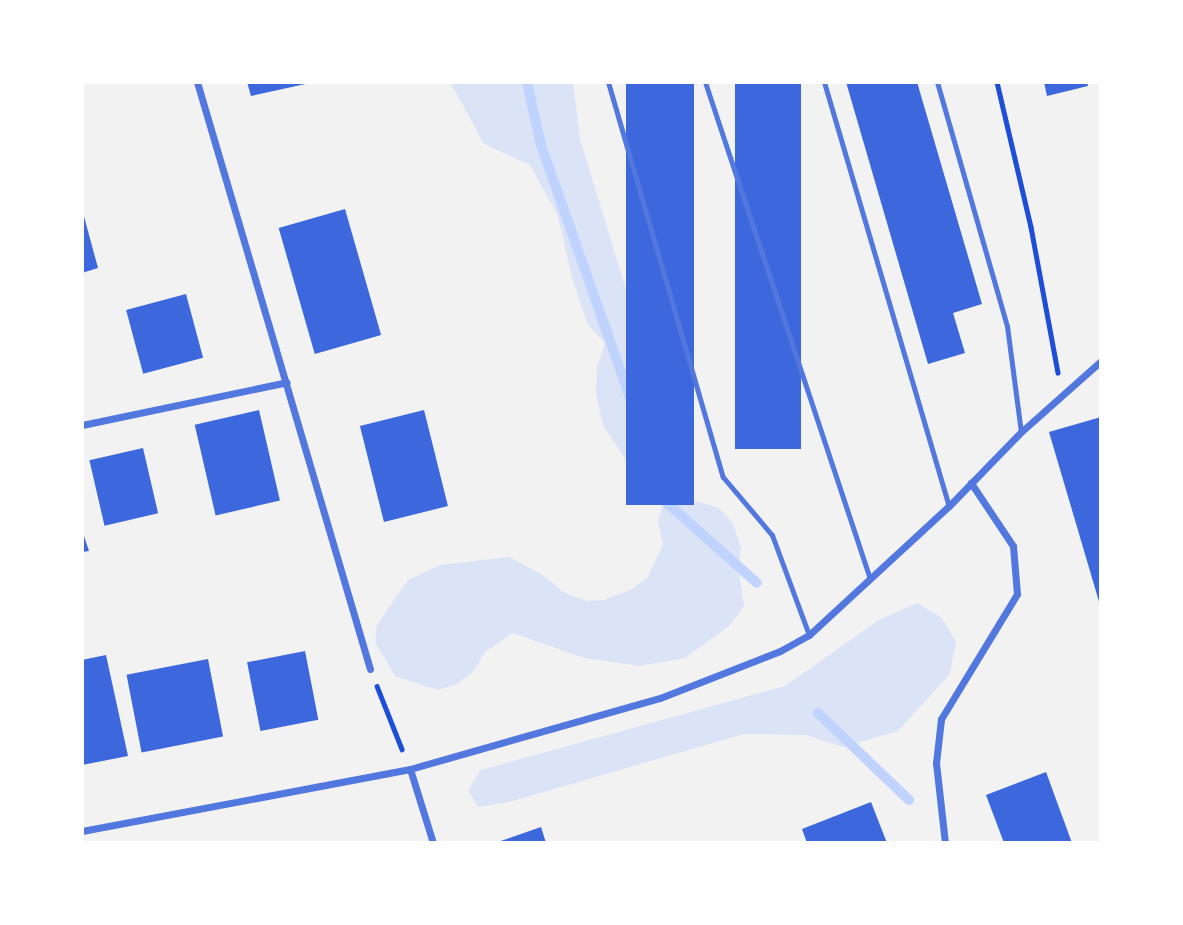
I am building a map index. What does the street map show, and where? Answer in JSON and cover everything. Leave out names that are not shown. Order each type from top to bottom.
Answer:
[{"type":"street","points":[[197,82],[370,669]]},
{"type":"street","points":[[82,831],[410,769],[660,698],[780,651],[809,635],[949,506],[1021,432],[1101,361]]},
{"type":"street","points":[[82,425],[287,382]]},
{"type":"street","points":[[945,843],[936,763],[941,719],[1017,594],[1013,546],[971,483]]},
{"type":"street","points":[[410,769],[433,843]]},
{"type":"lane","points":[[608,82],[723,477],[772,535],[809,635]]},
{"type":"lane","points":[[705,82],[870,579]]},
{"type":"lane","points":[[824,82],[949,506]]},
{"type":"lane","points":[[937,82],[1007,326],[1021,432]]},
{"type":"path","points":[[997,82],[1031,227],[1062,396]]},
{"type":"path","points":[[370,669],[410,769]]},
{"type":"shaded area","points":[[450,82],[573,82],[580,139],[636,322],[685,444],[682,465],[666,473],[651,472],[625,459],[603,425],[596,395],[597,368],[605,343],[588,325],[572,278],[558,216],[530,165],[484,144]]},
{"type":"shaded area","points":[[679,502],[699,502],[719,508],[732,522],[741,547],[739,570],[744,606],[729,626],[685,658],[640,666],[584,658],[513,633],[485,652],[473,672],[457,684],[437,690],[395,676],[375,642],[377,625],[408,580],[440,565],[509,557],[541,574],[565,593],[587,601],[604,600],[632,589],[648,577],[663,544],[658,521],[662,507]]},
{"type":"shaded area","points":[[917,603],[942,618],[956,642],[950,674],[898,731],[842,747],[806,735],[744,734],[509,802],[478,807],[468,790],[481,770],[785,686],[879,620]]},
{"type":"building","points":[[247,82],[310,82],[310,83],[251,96]]},
{"type":"building","points":[[626,82],[694,82],[694,505],[626,505]]},
{"type":"building","points":[[735,82],[801,82],[801,449],[735,449]]},
{"type":"building","points":[[846,82],[917,82],[982,304],[953,313],[965,353],[928,364]]},
{"type":"building","points":[[1044,82],[1087,82],[1088,86],[1047,96]]},
{"type":"building","points":[[82,209],[98,268],[82,273]]},
{"type":"building","points":[[345,209],[381,335],[315,354],[279,228]]},
{"type":"building","points":[[186,294],[203,358],[143,374],[126,310]]},
{"type":"building","points":[[259,410],[280,501],[216,515],[195,425]]},
{"type":"building","points":[[424,410],[448,506],[384,522],[360,426]]},
{"type":"building","points":[[1101,417],[1101,605],[1100,605],[1049,432]]},
{"type":"building","points":[[143,448],[158,513],[104,526],[89,460]]},
{"type":"building","points":[[82,530],[89,551],[82,552]]},
{"type":"building","points":[[305,651],[318,720],[260,731],[247,662]]},
{"type":"building","points":[[106,655],[128,756],[82,765],[82,660]]},
{"type":"building","points":[[208,659],[223,737],[142,752],[127,675]]},
{"type":"building","points":[[1046,772],[1072,843],[1004,843],[986,795]]},
{"type":"building","points":[[871,802],[887,843],[807,843],[802,829]]},
{"type":"building","points":[[541,827],[546,843],[498,843],[498,842]]},
{"type":"waterway","points":[[527,82],[541,145],[667,503],[757,583]]},
{"type":"waterway","points":[[818,713],[909,800]]}]
